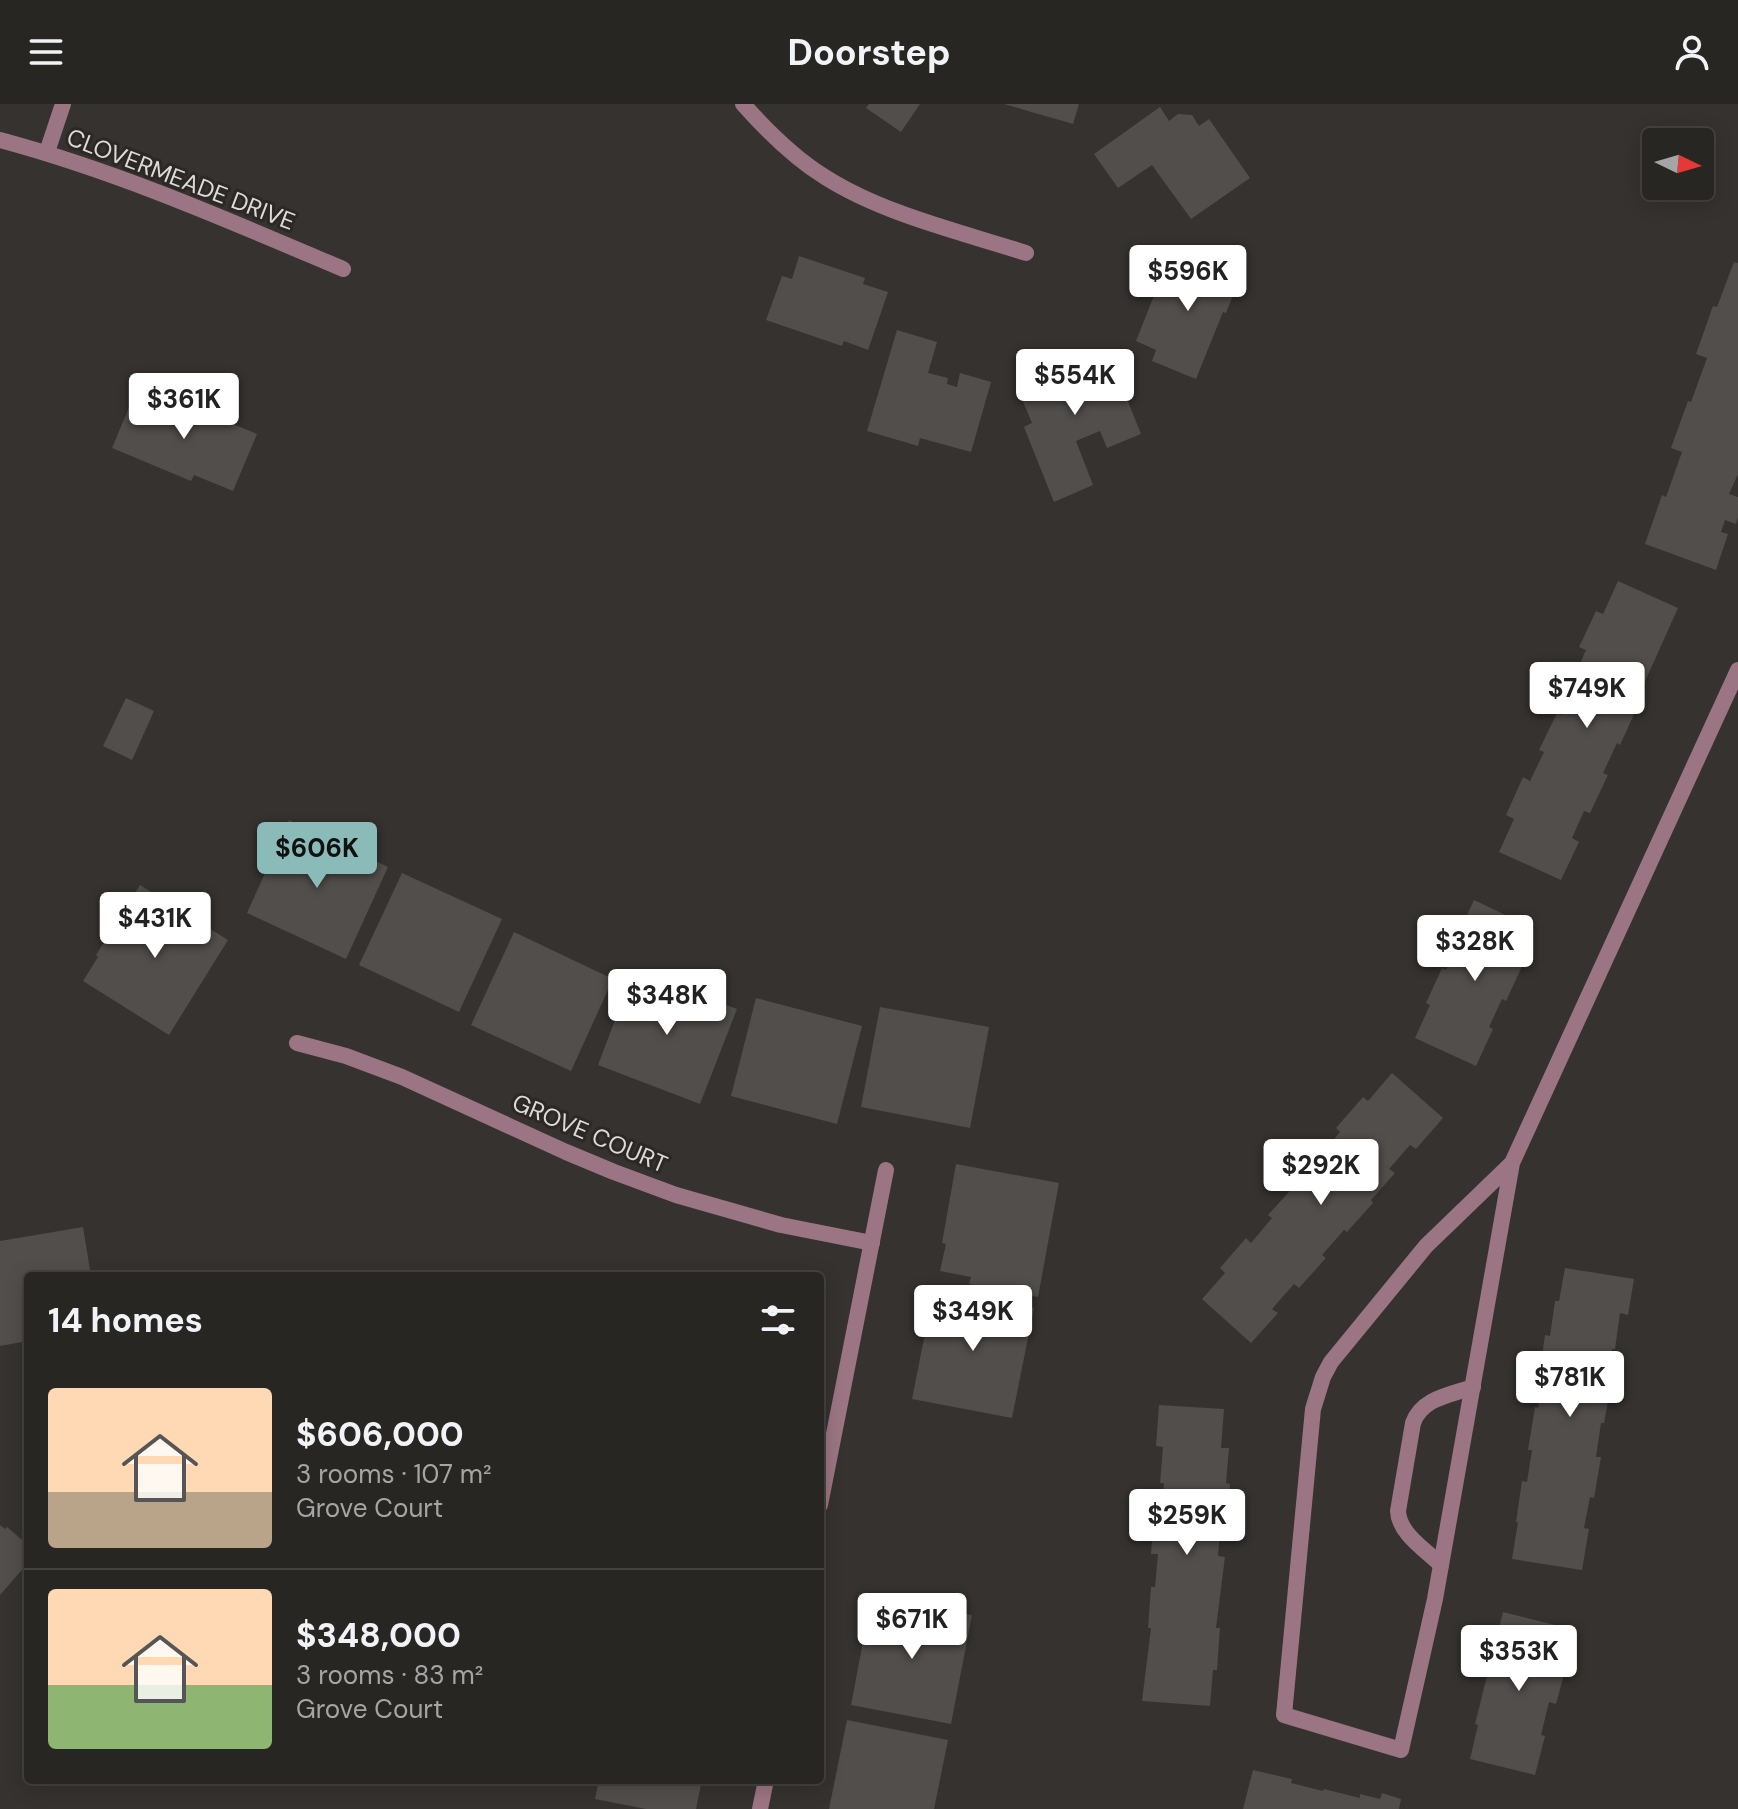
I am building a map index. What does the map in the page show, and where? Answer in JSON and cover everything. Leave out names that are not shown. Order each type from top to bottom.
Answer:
[{"type":"street","points":[[47,152],[63,104]]},
{"type":"street","points":[[743,104],[781,143],[846,190],[895,211],[1026,253]]},
{"type":"street","name":"CLOVERMEADE DRIVE","points":[[0,140],[47,152],[152,189],[343,269]]},
{"type":"street","points":[[1512,1163],[1426,1246],[1331,1362],[1313,1409],[1284,1715],[1401,1750],[1435,1599],[1512,1163],[1736,681]]},
{"type":"street","name":"GROVE COURT","points":[[297,1043],[346,1056],[402,1077],[566,1152],[676,1195],[781,1225],[872,1243]]},
{"type":"street","points":[[824,1485],[886,1170]]},
{"type":"street","points":[[1441,1565],[1399,1520],[1413,1423],[1417,1414],[1431,1401],[1473,1387]]},
{"type":"street","points":[[760,1809],[765,1784]]},
{"type":"building","points":[[869,104],[920,104],[901,132],[866,108]]},
{"type":"building","points":[[1004,104],[1079,104],[1073,124]]},
{"type":"building","points":[[1160,107],[1169,121],[1178,114],[1192,115],[1199,126],[1209,119],[1250,178],[1191,219],[1152,165],[1118,188],[1094,154]]},
{"type":"building","points":[[1191,248],[1235,266],[1227,286],[1235,290],[1196,379],[1152,361],[1156,350],[1136,341],[1163,273],[1178,280]]},
{"type":"building","points":[[799,256],[865,278],[863,284],[888,292],[868,350],[844,341],[842,346],[766,320],[782,276],[792,279]]},
{"type":"building","points":[[1734,262],[1738,263],[1738,474],[1729,494],[1738,497],[1738,517],[1736,524],[1725,520],[1721,532],[1728,534],[1716,570],[1645,544],[1662,495],[1666,497],[1682,452],[1671,448],[1707,358],[1696,354],[1713,306],[1717,307]]},
{"type":"building","points":[[897,330],[937,342],[928,373],[948,378],[947,384],[957,387],[960,373],[991,382],[971,452],[920,438],[918,446],[867,431]]},
{"type":"building","points":[[1085,349],[1090,360],[1108,352],[1141,434],[1107,448],[1100,431],[1076,441],[1093,485],[1054,502],[1024,427],[1032,423],[1018,390],[1037,383],[1032,371]]},
{"type":"building","points":[[137,388],[226,425],[228,422],[257,434],[233,491],[194,475],[191,481],[112,448]]},
{"type":"building","points":[[1618,581],[1678,608],[1633,708],[1636,710],[1603,773],[1608,775],[1590,813],[1584,811],[1572,838],[1579,842],[1561,880],[1499,852],[1514,819],[1506,815],[1523,777],[1530,781],[1544,752],[1539,750],[1557,713],[1561,715],[1586,650],[1579,647],[1596,611],[1603,614]]},
{"type":"building","points":[[126,698],[154,711],[132,760],[103,746]]},
{"type":"building","points":[[289,820],[388,867],[346,959],[247,913]]},
{"type":"building","points":[[402,873],[502,919],[459,1012],[359,965]]},
{"type":"building","points":[[140,885],[228,940],[169,1035],[83,981]]},
{"type":"building","points":[[1474,900],[1533,928],[1519,961],[1524,962],[1506,1001],[1502,999],[1489,1027],[1493,1029],[1476,1066],[1415,1038],[1430,1005],[1426,1003],[1442,968],[1446,970],[1461,938],[1457,937]]},
{"type":"building","points":[[514,932],[613,979],[571,1071],[471,1025]]},
{"type":"building","points":[[634,970],[737,1009],[700,1104],[598,1065]]},
{"type":"building","points":[[756,998],[862,1026],[837,1124],[731,1096]]},
{"type":"building","points":[[880,1007],[989,1027],[970,1128],[861,1107]]},
{"type":"building","points":[[1392,1073],[1443,1118],[1416,1149],[1410,1145],[1389,1169],[1395,1173],[1371,1200],[1373,1203],[1322,1255],[1326,1258],[1299,1288],[1294,1284],[1272,1309],[1278,1313],[1251,1343],[1202,1299],[1225,1273],[1220,1268],[1246,1238],[1251,1243],[1272,1218],[1268,1215],[1321,1162],[1318,1159],[1340,1132],[1336,1128],[1363,1097],[1368,1101]]},
{"type":"building","points":[[956,1164],[1059,1183],[1038,1297],[969,1284],[971,1277],[940,1271]]},
{"type":"building","points":[[83,1227],[90,1272],[24,1272],[24,1342],[0,1346],[0,1241]]},
{"type":"building","points":[[1565,1268],[1634,1279],[1628,1315],[1620,1313],[1615,1349],[1612,1349],[1606,1384],[1611,1385],[1604,1423],[1601,1423],[1596,1457],[1601,1457],[1594,1498],[1590,1497],[1584,1528],[1589,1529],[1582,1570],[1512,1559],[1522,1481],[1527,1482],[1532,1450],[1528,1450],[1543,1378],[1539,1377],[1545,1335],[1550,1336],[1555,1301],[1559,1301]]},
{"type":"building","points":[[934,1288],[1034,1308],[1012,1418],[912,1399]]},
{"type":"building","points":[[1159,1405],[1224,1409],[1221,1448],[1229,1448],[1226,1483],[1230,1484],[1228,1522],[1221,1521],[1218,1556],[1225,1557],[1216,1628],[1220,1628],[1217,1670],[1213,1670],[1210,1706],[1142,1701],[1151,1628],[1148,1628],[1151,1587],[1155,1587],[1158,1554],[1151,1554],[1154,1513],[1161,1513],[1164,1483],[1160,1483],[1163,1447],[1156,1446]]},
{"type":"building","points":[[0,1525],[24,1542],[24,1568],[0,1595]]},
{"type":"building","points":[[890,1599],[972,1615],[951,1724],[851,1705],[870,1605],[889,1609]]},
{"type":"building","points":[[1503,1612],[1567,1628],[1558,1666],[1566,1667],[1556,1704],[1549,1702],[1541,1735],[1545,1736],[1535,1775],[1470,1759],[1478,1725],[1475,1724]]},
{"type":"building","points":[[847,1720],[948,1740],[934,1809],[829,1809]]},
{"type":"building","points":[[1253,1770],[1292,1779],[1291,1783],[1360,1798],[1360,1794],[1380,1799],[1382,1793],[1401,1799],[1399,1809],[1243,1809]]},
{"type":"building","points":[[598,1784],[701,1784],[696,1809],[646,1809],[595,1799]]}]
